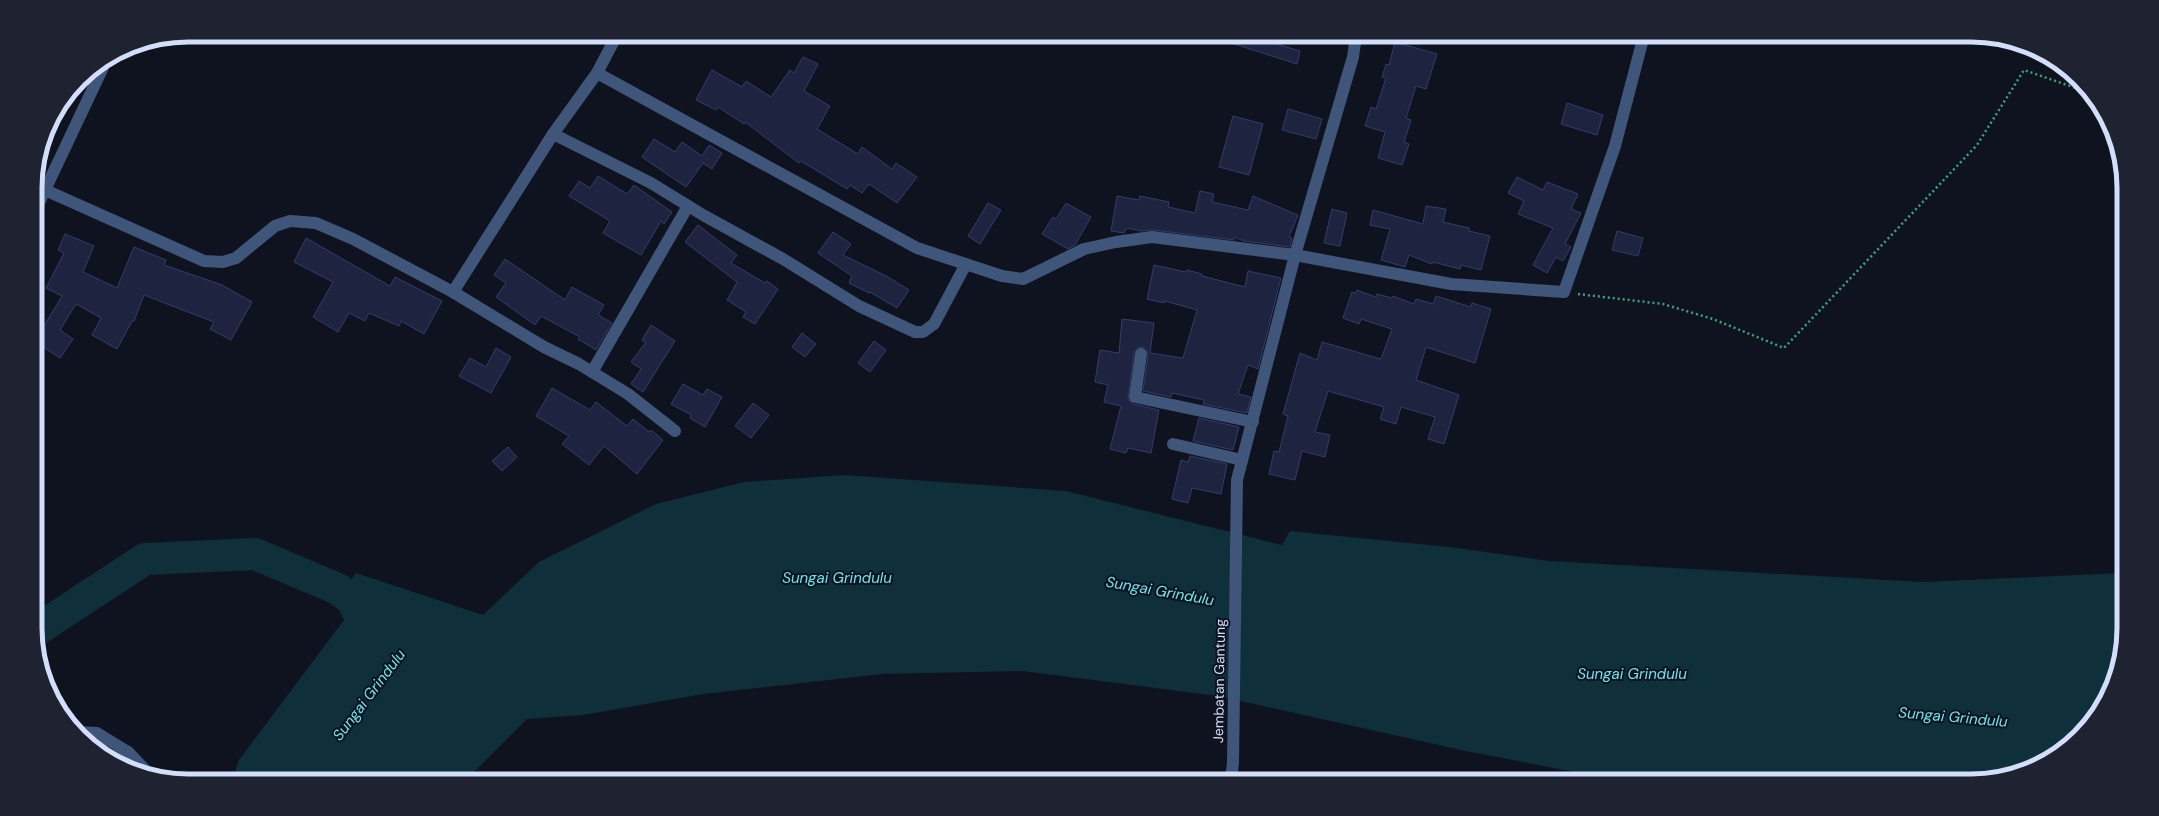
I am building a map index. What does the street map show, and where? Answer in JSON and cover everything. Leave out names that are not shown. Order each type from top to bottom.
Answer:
[{"type":"street","points":[[453,292],[553,134],[597,73],[613,42]]},
{"type":"street","name":"Jembatan Gantung","points":[[1231,774],[1237,480],[1296,255],[1353,57],[1355,42]]},
{"type":"street","points":[[597,73],[917,248],[1002,276],[1023,279],[1084,249],[1116,242],[1152,238],[1296,255],[1452,284],[1564,292],[1615,146],[1642,42]]},
{"type":"street","points":[[42,196],[102,70]]},
{"type":"street","points":[[553,134],[651,183],[688,206],[783,259],[859,306],[915,332],[924,332],[934,324],[966,264]]},
{"type":"street","points":[[45,190],[204,261],[223,262],[236,258],[275,226],[290,221],[316,223],[353,239],[453,292],[544,347],[592,372],[628,394],[675,431]]},
{"type":"street","points":[[592,372],[688,206]]},
{"type":"street","points":[[1141,354],[1135,397],[1252,422]]},
{"type":"street","points":[[1174,444],[1242,460]]},
{"type":"street","points":[[86,732],[97,733],[128,752],[142,766]]},
{"type":"street","points":[[123,758],[128,752]]},
{"type":"path","points":[[1564,292],[1663,304],[1713,319],[1784,348],[1977,145],[2024,70],[2078,89]]},
{"type":"water","name":"Sungai Grindulu","points":[[844,475],[1066,491],[1282,545],[1290,531],[1450,547],[1549,561],[1923,582],[2117,573],[2116,647],[2109,675],[2102,692],[2087,717],[2067,738],[2044,754],[2027,763],[2008,769],[1980,774],[1586,774],[1466,751],[1218,696],[1023,671],[882,674],[703,694],[583,715],[527,719],[472,774],[234,774],[239,760],[344,620],[336,604],[356,573],[483,615],[539,562],[656,504],[744,482]]},
{"type":"building","points":[[1228,42],[1269,42],[1300,51],[1297,64]]},
{"type":"building","points":[[1395,42],[1437,54],[1426,89],[1416,86],[1406,118],[1411,120],[1404,142],[1409,144],[1402,165],[1378,158],[1385,132],[1365,126],[1371,107],[1376,109],[1386,78],[1382,77],[1386,64],[1389,65]]},
{"type":"building","points":[[803,57],[818,64],[804,91],[830,106],[817,129],[858,154],[862,147],[892,169],[896,163],[917,177],[897,203],[869,184],[862,193],[850,185],[847,189],[801,161],[799,163],[745,122],[744,124],[718,107],[716,110],[696,100],[712,70],[742,87],[746,81],[771,97],[790,70],[794,73]]},
{"type":"building","points":[[1567,103],[1603,115],[1597,135],[1561,124]]},
{"type":"building","points":[[1288,109],[1322,119],[1316,139],[1282,130]]},
{"type":"building","points":[[1233,116],[1263,124],[1249,175],[1219,167]]},
{"type":"building","points":[[654,139],[675,152],[682,142],[702,156],[709,145],[722,153],[712,169],[703,163],[686,187],[642,157]]},
{"type":"building","points":[[598,176],[627,194],[634,185],[672,212],[664,224],[661,221],[641,255],[603,233],[610,221],[569,196],[579,181],[590,188]]},
{"type":"building","points":[[1517,177],[1543,190],[1547,182],[1578,194],[1571,209],[1581,213],[1565,244],[1571,247],[1563,261],[1556,257],[1547,273],[1533,265],[1553,228],[1518,214],[1524,201],[1508,193]]},
{"type":"building","points":[[1200,191],[1214,194],[1212,202],[1248,210],[1253,196],[1298,215],[1289,237],[1292,238],[1290,247],[1244,241],[1234,237],[1234,240],[1153,230],[1141,231],[1127,228],[1124,233],[1111,231],[1117,196],[1139,200],[1140,196],[1169,202],[1168,207],[1195,213]]},
{"type":"building","points":[[988,203],[1001,210],[980,244],[968,236]]},
{"type":"building","points":[[1066,203],[1091,217],[1075,245],[1068,249],[1042,234],[1053,217],[1056,219]]},
{"type":"building","points":[[1426,206],[1446,209],[1443,222],[1469,228],[1469,231],[1490,236],[1481,270],[1461,265],[1460,269],[1433,262],[1432,264],[1409,255],[1405,267],[1381,260],[1390,229],[1370,225],[1373,210],[1423,224]]},
{"type":"building","points":[[1332,209],[1347,213],[1340,246],[1324,243]]},
{"type":"building","points":[[698,225],[737,255],[731,263],[765,283],[767,281],[778,289],[755,324],[743,317],[746,312],[727,300],[737,282],[685,242]]},
{"type":"building","points":[[1617,231],[1643,238],[1638,256],[1612,250]]},
{"type":"building","points":[[833,232],[851,244],[843,255],[888,277],[909,290],[897,308],[870,292],[869,293],[849,283],[852,276],[818,253]]},
{"type":"building","points":[[65,234],[94,246],[83,272],[117,288],[134,247],[166,260],[164,265],[222,285],[252,302],[231,340],[210,329],[214,322],[144,295],[134,321],[132,321],[117,349],[92,335],[101,318],[76,304],[60,330],[73,339],[60,358],[42,346],[42,329],[62,296],[46,288],[64,253],[58,250]]},
{"type":"building","points":[[306,238],[390,286],[395,277],[442,301],[424,334],[401,321],[399,326],[369,313],[365,321],[349,313],[338,332],[313,317],[333,282],[294,262]]},
{"type":"building","points":[[505,259],[565,300],[572,287],[604,305],[598,315],[612,323],[596,350],[578,339],[580,337],[541,316],[535,325],[496,297],[506,283],[494,275]]},
{"type":"building","points":[[1154,265],[1186,272],[1187,270],[1202,274],[1202,276],[1245,287],[1248,271],[1281,278],[1258,369],[1248,365],[1238,394],[1251,397],[1247,413],[1203,404],[1204,400],[1172,393],[1171,397],[1143,391],[1148,355],[1146,348],[1139,347],[1134,353],[1128,399],[1133,404],[1159,410],[1151,453],[1128,448],[1126,453],[1110,449],[1121,406],[1104,402],[1108,385],[1095,382],[1100,350],[1119,353],[1122,319],[1154,323],[1150,353],[1183,358],[1197,310],[1165,301],[1164,303],[1147,299]]},
{"type":"building","points":[[1357,290],[1376,297],[1377,294],[1392,298],[1393,296],[1414,304],[1416,299],[1433,304],[1436,296],[1471,307],[1472,303],[1491,309],[1475,363],[1426,347],[1416,380],[1459,395],[1444,444],[1428,439],[1435,417],[1401,407],[1396,424],[1380,419],[1384,407],[1328,391],[1315,432],[1330,435],[1325,457],[1302,451],[1295,480],[1269,474],[1274,451],[1279,452],[1288,416],[1283,414],[1300,353],[1317,360],[1322,342],[1381,359],[1392,329],[1361,319],[1359,324],[1343,318],[1352,292],[1356,293]]},
{"type":"building","points":[[651,325],[675,341],[643,392],[631,384],[641,369],[631,362],[646,342],[642,340]]},
{"type":"building","points":[[802,333],[816,344],[805,357],[792,347]]},
{"type":"building","points":[[874,341],[886,350],[870,372],[858,363]]},
{"type":"building","points":[[496,348],[511,357],[491,393],[459,376],[470,358],[486,367]]},
{"type":"building","points":[[683,384],[703,395],[707,389],[722,397],[705,427],[690,418],[691,415],[671,404]]},
{"type":"building","points":[[552,388],[590,410],[596,402],[627,426],[633,419],[649,432],[651,430],[663,440],[637,474],[604,446],[589,465],[562,444],[569,436],[536,416]]},
{"type":"building","points":[[753,403],[769,415],[751,438],[735,426]]},
{"type":"building","points":[[1199,418],[1239,427],[1233,450],[1193,441]]},
{"type":"building","points":[[508,447],[517,457],[502,471],[492,461]]},
{"type":"building","points":[[1190,456],[1227,464],[1221,494],[1192,488],[1188,503],[1172,499],[1181,460],[1188,462]]},
{"type":"waterway","points":[[42,626],[145,559],[255,554],[338,589],[378,620]]}]
